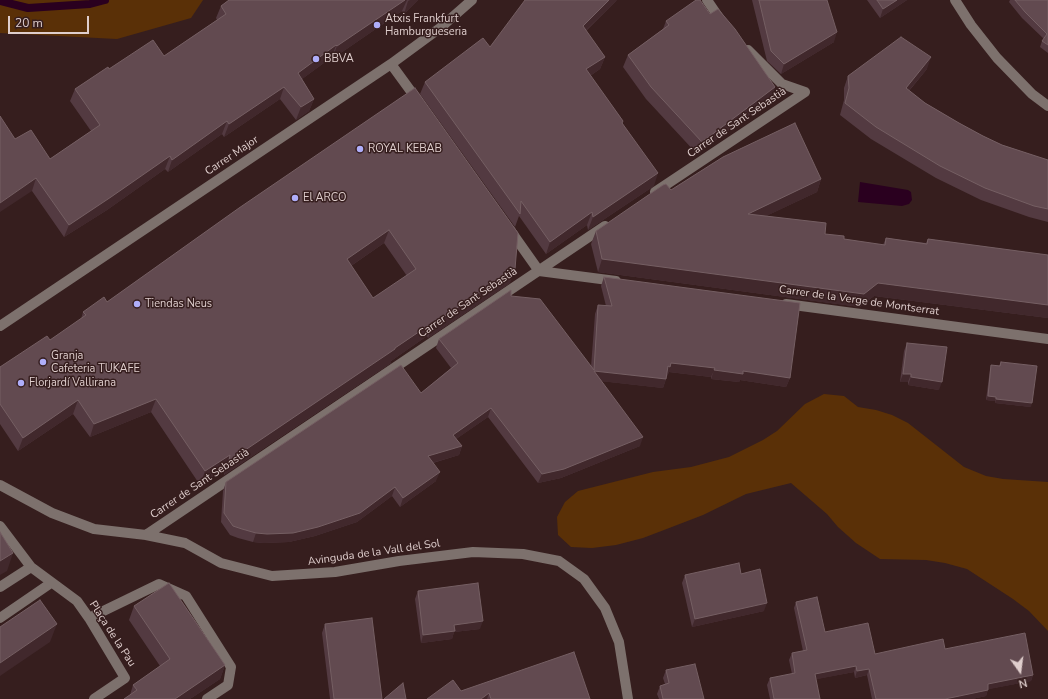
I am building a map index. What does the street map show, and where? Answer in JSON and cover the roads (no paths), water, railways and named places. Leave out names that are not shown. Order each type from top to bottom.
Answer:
[{"type":"street","name":"Carrer Major","points":[[2,321],[391,64],[440,28],[472,0]]},
{"type":"street","points":[[706,0],[728,28]]},
{"type":"street","points":[[955,0],[971,25],[997,58],[1032,94],[1048,106]]},
{"type":"street","name":"Carrer de Sant Sebastià","points":[[649,196],[804,92],[782,84],[757,61],[743,45]]},
{"type":"street","points":[[391,64],[424,109]]},
{"type":"street","points":[[502,219],[539,270],[625,282]]},
{"type":"street","name":"Carrer de Sant Sebastià","points":[[146,535],[610,222]]},
{"type":"street","name":"Carrer de la Verge de Montserrat","points":[[774,302],[1048,339]]},
{"type":"street","name":"Avinguda de la Vall del Sol","points":[[0,485],[52,513],[94,530],[146,535],[185,543],[221,563],[272,576],[335,572],[399,561],[473,552],[523,554],[559,561],[584,579],[605,608],[619,642],[628,699]]},
{"type":"street","name":"Plaça de la Pau","points":[[0,526],[32,567],[76,601],[89,618],[126,678],[94,699]]},
{"type":"street","points":[[0,587],[32,567]]},
{"type":"street","points":[[0,618],[51,583]]},
{"type":"street","points":[[89,618],[159,584],[186,596],[230,667],[228,685],[208,699]]},
{"type":"waterway","points":[[0,1],[28,8],[90,4],[105,0]]},
{"type":"place","name":"Atxis Frankfurt Hamburgueseria","points":[[377,25]]},
{"type":"place","name":"BBVA","points":[[316,59]]},
{"type":"place","name":"ROYAL KEBAB","points":[[360,149]]},
{"type":"place","name":"El ARCO","points":[[295,198]]},
{"type":"place","name":"Tiendas Neus","points":[[137,304]]},
{"type":"place","name":"Granja Cafeteria TUKAFE","points":[[43,362]]},
{"type":"place","name":"Florjardí Vallirana","points":[[21,383]]}]
